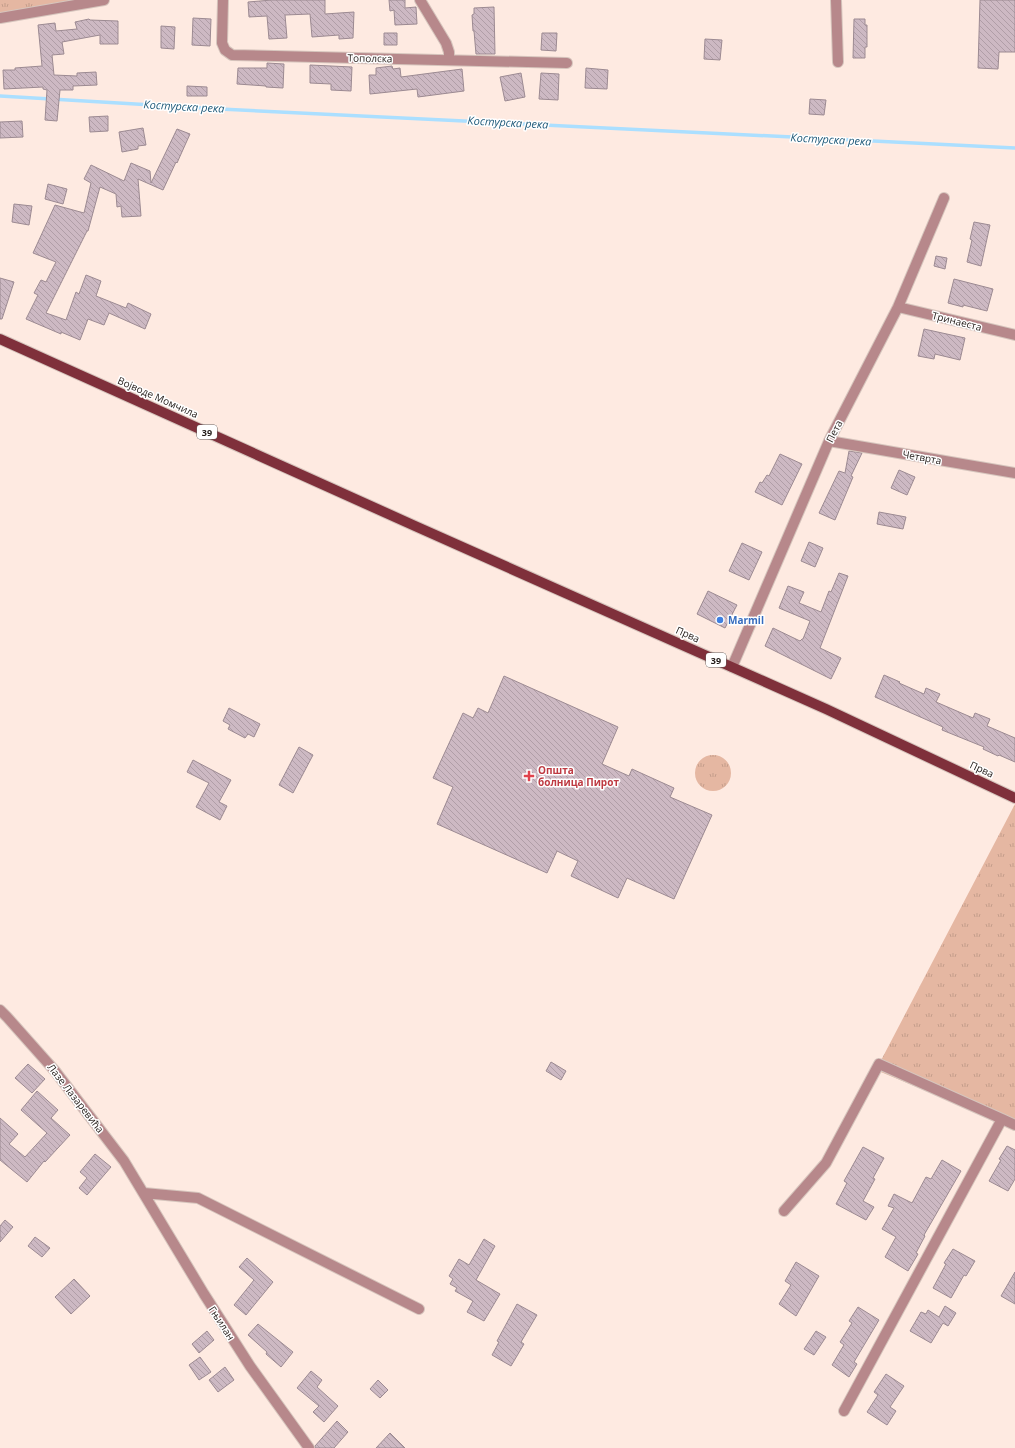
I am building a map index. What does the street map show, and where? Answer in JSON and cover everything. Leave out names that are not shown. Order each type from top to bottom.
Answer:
[{"type":"main road","name":"Војводе Момчила","points":[[0,339],[414,526]]},
{"type":"main road","name":"Прва","points":[[414,526],[826,709],[1015,798]]},
{"type":"street","points":[[0,18],[104,0]]},
{"type":"street","name":"Тополска","points":[[223,0],[222,43],[225,50],[232,55],[567,63]]},
{"type":"street","points":[[420,0],[446,43],[449,52],[449,60]]},
{"type":"street","points":[[836,0],[838,62]]},
{"type":"street","name":"Пета","points":[[732,667],[829,441],[898,307],[944,198]]},
{"type":"street","name":"Тринаеста","points":[[898,307],[1015,335]]},
{"type":"street","name":"Четврта","points":[[829,441],[1015,473]]},
{"type":"street","name":"Лазе Лазаревића","points":[[0,1010],[55,1070],[124,1161],[144,1193]]},
{"type":"street","points":[[784,1211],[826,1163],[879,1064],[1015,1125]]},
{"type":"street","points":[[844,1411],[1002,1119]]},
{"type":"street","points":[[144,1193],[198,1198],[419,1309]]},
{"type":"street","name":"Гњилан","points":[[144,1193],[208,1301],[250,1366],[309,1448]]},
{"type":"green space","points":[[0,0],[76,0],[0,13]]},
{"type":"green space","points":[[717,755],[726,760],[730,766],[730,780],[726,786],[717,791],[709,791],[700,786],[696,780],[695,769],[700,760],[706,756]]},
{"type":"green space","points":[[1015,804],[1015,1128],[876,1070]]},
{"type":"building","points":[[272,0],[325,0],[325,14],[354,12],[353,38],[339,39],[339,35],[312,37],[310,14],[285,15],[287,38],[269,39],[267,16],[249,17],[248,2]]},
{"type":"building","points":[[389,0],[405,0],[405,8],[416,7],[417,24],[395,25],[394,10],[390,11]]},
{"type":"building","points":[[980,0],[1015,0],[1015,52],[999,52],[998,69],[978,68]]},
{"type":"building","points":[[494,7],[495,54],[476,54],[472,15],[474,14],[474,8]]},
{"type":"building","points":[[193,18],[211,19],[210,46],[192,45]]},
{"type":"building","points":[[89,19],[118,21],[118,44],[100,44],[100,35],[62,42],[64,54],[52,55],[54,75],[77,76],[77,73],[96,72],[97,85],[73,86],[73,90],[60,90],[57,121],[45,120],[47,90],[43,89],[43,87],[4,89],[3,70],[15,70],[15,68],[42,66],[38,25],[55,23],[56,31],[77,29],[75,22]]},
{"type":"building","points":[[854,19],[865,19],[865,25],[867,25],[867,47],[865,47],[865,58],[853,58]]},
{"type":"building","points":[[161,26],[175,27],[174,49],[161,48]]},
{"type":"building","points":[[384,33],[397,33],[397,45],[384,45]]},
{"type":"building","points":[[542,33],[557,33],[556,51],[541,50]]},
{"type":"building","points":[[705,39],[722,40],[720,60],[704,59]]},
{"type":"building","points":[[267,63],[284,64],[283,88],[237,84],[238,68],[267,68]]},
{"type":"building","points":[[310,65],[352,67],[351,91],[331,90],[331,84],[310,83]]},
{"type":"building","points":[[392,66],[393,69],[400,68],[401,77],[462,69],[464,91],[418,97],[417,89],[370,94],[369,75],[376,75],[376,68]]},
{"type":"building","points":[[586,68],[608,70],[607,89],[585,88]]},
{"type":"building","points":[[521,73],[525,97],[505,101],[500,77]]},
{"type":"building","points":[[541,73],[559,74],[558,100],[539,99]]},
{"type":"building","points":[[187,86],[207,87],[207,96],[187,96]]},
{"type":"building","points":[[810,99],[826,100],[824,115],[809,114]]},
{"type":"building","points":[[108,116],[108,131],[90,132],[89,117]]},
{"type":"building","points":[[22,121],[23,137],[0,138],[0,122]]},
{"type":"building","points":[[143,128],[146,145],[138,146],[138,149],[122,152],[119,132]]},
{"type":"building","points":[[177,129],[190,134],[163,190],[138,179],[141,216],[122,217],[121,206],[117,207],[116,194],[100,187],[88,231],[46,313],[66,320],[76,292],[79,294],[86,275],[101,281],[96,296],[126,308],[128,303],[151,314],[145,329],[109,313],[104,325],[88,319],[80,340],[61,332],[61,334],[26,319],[38,295],[34,293],[41,280],[46,282],[56,262],[33,253],[55,205],[84,213],[91,183],[84,179],[91,165],[124,181],[131,163],[150,171],[151,183]]},
{"type":"building","points":[[48,184],[67,189],[63,204],[45,199]]},
{"type":"building","points":[[14,204],[32,206],[29,225],[12,222]]},
{"type":"building","points":[[974,222],[990,225],[981,266],[967,262]]},
{"type":"building","points":[[936,256],[947,258],[945,269],[934,266]]},
{"type":"building","points":[[0,278],[14,282],[2,319],[0,319]]},
{"type":"building","points":[[954,279],[993,289],[987,311],[948,303]]},
{"type":"building","points":[[924,329],[965,338],[960,360],[935,354],[934,359],[918,356]]},
{"type":"building","points":[[849,451],[862,453],[851,476],[853,477],[835,520],[819,513],[839,471],[845,473]]},
{"type":"building","points":[[780,454],[802,464],[782,505],[755,492],[760,482],[762,483],[767,475],[769,476]]},
{"type":"building","points":[[899,470],[915,477],[907,495],[891,488]]},
{"type":"building","points":[[879,512],[906,517],[903,529],[877,524]]},
{"type":"building","points":[[809,542],[823,548],[815,567],[801,561]]},
{"type":"building","points":[[742,543],[762,552],[749,580],[729,571]]},
{"type":"building","points":[[839,573],[848,576],[820,648],[841,658],[831,679],[765,646],[773,628],[800,641],[803,639],[810,621],[779,608],[788,586],[804,592],[799,603],[821,612],[829,591],[831,592]]},
{"type":"building","points":[[708,591],[737,605],[725,628],[697,614]]},
{"type":"building","points":[[884,675],[924,694],[926,688],[940,694],[936,702],[973,718],[975,713],[990,719],[987,726],[1015,738],[1015,762],[999,755],[998,756],[983,749],[984,747],[942,730],[943,727],[875,697]]},
{"type":"building","points":[[504,676],[618,727],[602,764],[629,776],[632,769],[674,788],[670,797],[712,815],[674,899],[627,878],[618,898],[571,876],[578,861],[557,851],[547,873],[437,824],[453,787],[433,778],[463,713],[473,718],[478,708],[488,713]]},
{"type":"building","points":[[229,708],[260,724],[254,737],[248,734],[245,738],[228,729],[230,725],[223,721]]},
{"type":"building","points":[[299,747],[313,755],[293,793],[279,785]]},
{"type":"building","points":[[193,760],[231,780],[219,802],[227,806],[220,820],[196,807],[209,783],[187,772]]},
{"type":"building","points":[[551,1062],[566,1071],[561,1080],[546,1071]]},
{"type":"building","points":[[28,1064],[45,1079],[32,1093],[15,1078]]},
{"type":"building","points":[[37,1091],[58,1110],[51,1118],[70,1135],[45,1162],[44,1161],[27,1182],[0,1160],[0,1118],[18,1134],[9,1144],[25,1157],[47,1133],[21,1110]]},
{"type":"building","points":[[1007,1146],[1015,1150],[1015,1179],[1008,1191],[989,1181]]},
{"type":"building","points":[[863,1147],[884,1158],[863,1201],[874,1207],[866,1220],[836,1204],[847,1183],[844,1181]]},
{"type":"building","points":[[95,1154],[111,1167],[87,1195],[79,1188],[87,1178],[80,1172]]},
{"type":"building","points":[[942,1160],[961,1171],[924,1235],[925,1236],[916,1253],[918,1254],[908,1271],[885,1257],[896,1237],[882,1229],[894,1208],[888,1206],[894,1194],[912,1203],[926,1177],[931,1179]]},
{"type":"building","points":[[5,1220],[13,1227],[0,1242],[0,1226]]},
{"type":"building","points":[[35,1237],[50,1248],[42,1257],[28,1246]]},
{"type":"building","points":[[484,1239],[495,1246],[476,1280],[500,1294],[484,1321],[467,1312],[473,1301],[455,1291],[457,1288],[450,1284],[453,1279],[449,1276],[459,1259],[469,1265]]},
{"type":"building","points":[[953,1249],[975,1261],[966,1276],[964,1275],[951,1298],[933,1288],[946,1264],[944,1263]]},
{"type":"building","points":[[247,1258],[273,1282],[246,1315],[234,1305],[254,1280],[239,1267]]},
{"type":"building","points":[[796,1262],[819,1276],[796,1316],[779,1304],[791,1285],[785,1281]]},
{"type":"building","points":[[1015,1272],[1015,1304],[1001,1296]]},
{"type":"building","points":[[74,1279],[90,1296],[71,1314],[55,1297]]},
{"type":"building","points":[[517,1304],[537,1315],[521,1342],[524,1344],[511,1366],[492,1355],[499,1342],[497,1341]]},
{"type":"building","points":[[945,1306],[956,1313],[948,1326],[943,1323],[931,1343],[910,1331],[921,1312],[926,1314],[928,1310],[939,1317]]},
{"type":"building","points":[[858,1307],[879,1320],[854,1362],[857,1364],[849,1377],[832,1365],[844,1345],[840,1342],[852,1323],[849,1321]]},
{"type":"building","points":[[258,1324],[293,1352],[281,1367],[248,1335]]},
{"type":"building","points":[[207,1331],[214,1340],[199,1353],[192,1344]]},
{"type":"building","points":[[816,1331],[826,1337],[814,1355],[804,1349]]},
{"type":"building","points":[[200,1357],[211,1372],[199,1380],[189,1365]]},
{"type":"building","points":[[225,1367],[234,1380],[218,1392],[209,1380]]},
{"type":"building","points":[[311,1371],[322,1380],[317,1387],[338,1406],[324,1422],[313,1412],[319,1406],[297,1388]]},
{"type":"building","points":[[886,1374],[904,1386],[890,1407],[896,1411],[887,1425],[867,1412],[878,1395],[874,1392]]},
{"type":"building","points":[[378,1380],[388,1390],[380,1398],[370,1389]]},
{"type":"building","points":[[337,1421],[348,1432],[334,1448],[315,1448],[315,1446]]},
{"type":"building","points":[[390,1433],[405,1448],[376,1448]]},
{"type":"waterway","name":"Костурска река","points":[[0,96],[220,109],[1015,148]]},
{"type":"place","name":"Marmil","points":[[720,620]]},
{"type":"place","name":"Општа болница Пирот","points":[[529,776]]}]
